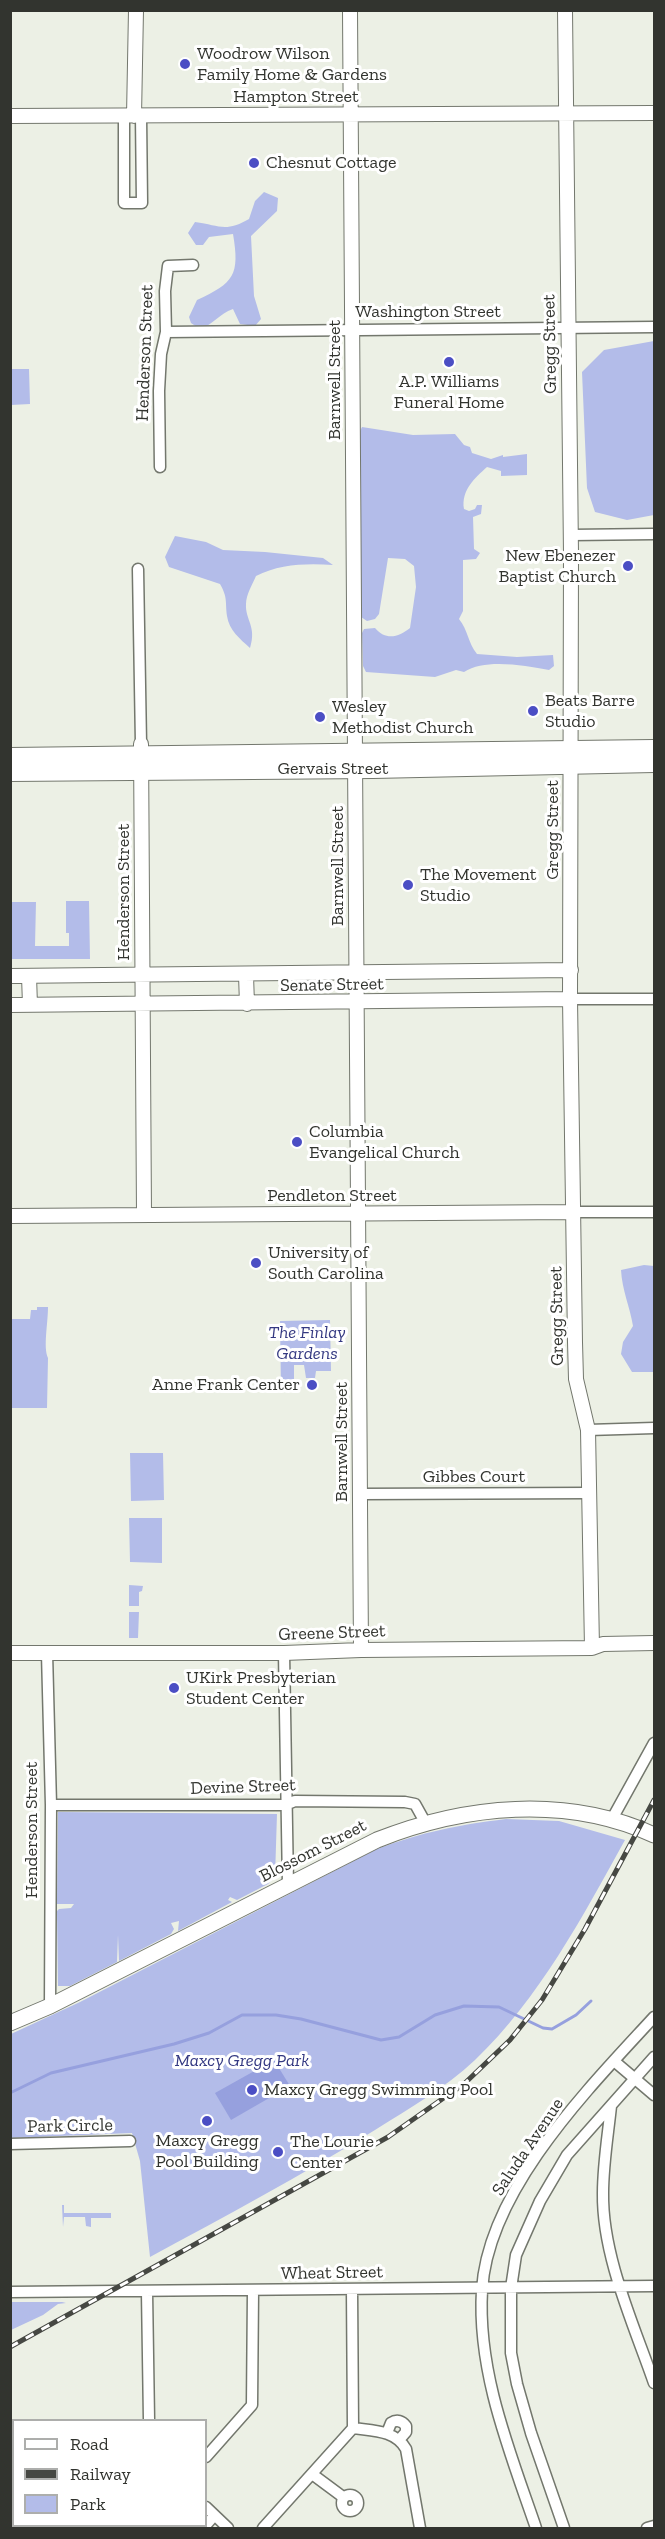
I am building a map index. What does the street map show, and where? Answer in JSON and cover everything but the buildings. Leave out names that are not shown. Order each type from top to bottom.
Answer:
[{"type":"main road","name":"Gervais Street","points":[[571,758],[654,749]]},
{"type":"main road","name":"Gervais Street","points":[[10,757],[356,761],[571,758],[654,763]]},
{"type":"main road","name":"Gervais Street","points":[[10,772],[141,757]]},
{"type":"main road","name":"Blossom Street","points":[[10,2023],[50,2006],[377,1840],[425,1822],[472,1812],[519,1809],[560,1810],[612,1820],[654,1835]]},
{"type":"street","points":[[133,116],[142,203],[124,203],[133,116],[136,10]]},
{"type":"street","name":"Barnwell Street","points":[[350,10],[361,1650]]},
{"type":"street","name":"Gregg Street","points":[[565,10],[571,535],[570,999],[573,1212],[576,1379],[588,1430],[592,1648]]},
{"type":"street","name":"Hampton Street","points":[[10,116],[654,113]]},
{"type":"street","name":"Henderson Street","points":[[160,467],[160,364],[166,332],[165,291],[168,266],[193,265]]},
{"type":"street","name":"Washington Street","points":[[166,332],[654,327]]},
{"type":"street","points":[[571,535],[654,534]]},
{"type":"street","name":"Henderson Street","points":[[138,569],[144,1215]]},
{"type":"street","name":"Senate Street","points":[[10,976],[571,970]]},
{"type":"street","points":[[246,975],[247,1004]]},
{"type":"street","points":[[29,976],[30,1005]]},
{"type":"street","name":"Senate Street","points":[[10,1005],[654,999]]},
{"type":"street","name":"Pendleton Street","points":[[10,1216],[654,1212]]},
{"type":"street","points":[[588,1430],[654,1428]]},
{"type":"street","name":"Gibbes Court","points":[[360,1494],[588,1493]]},
{"type":"street","name":"Greene Street","points":[[10,1653],[285,1653],[592,1648],[603,1644],[654,1643]]},
{"type":"street","name":"Henderson Street","points":[[47,1653],[51,1805],[50,2006]]},
{"type":"street","points":[[285,1653],[285,1805],[288,1886]]},
{"type":"street","points":[[612,1820],[654,1743]]},
{"type":"street","name":"Devine Street","points":[[51,1805],[285,1805],[295,1801],[416,1804],[425,1822]]},
{"type":"street","name":"Saluda Avenue","points":[[536,2529],[495,2402],[484,2335],[482,2288],[486,2266],[505,2212],[522,2181],[566,2115],[654,2017]]},
{"type":"street","name":"Saluda Avenue","points":[[564,2529],[517,2384],[511,2352],[510,2288],[516,2255],[540,2201],[567,2155],[654,2057]]},
{"type":"street","points":[[614,2061],[654,2095]]},
{"type":"street","points":[[610,2106],[603,2193],[606,2232],[621,2286],[654,2383]]},
{"type":"street","name":"Park Circle","points":[[10,2144],[130,2141]]},
{"type":"street","name":"Wheat Street","points":[[10,2292],[654,2286]]},
{"type":"street","points":[[263,2529],[353,2428],[352,2289]]},
{"type":"street","points":[[207,2456],[252,2405],[253,2291]]},
{"type":"street","points":[[147,2292],[149,2419]]},
{"type":"street","points":[[387,2433],[391,2423],[402,2422],[406,2426],[406,2432],[399,2440]]},
{"type":"street","points":[[353,2428],[387,2433],[399,2440],[406,2449],[420,2529]]},
{"type":"street","points":[[312,2474],[343,2497]]},
{"type":"street","points":[[207,2508],[228,2529]]},
{"type":"street","points":[[207,2523],[214,2516]]},
{"type":"street","points":[[647,2529],[654,2526]]},
{"type":"green space","points":[[264,192],[278,198],[277,211],[251,236],[254,296],[261,319],[255,326],[240,324],[233,309],[200,329],[191,323],[189,317],[197,300],[219,288],[232,276],[236,259],[235,248],[233,234],[209,237],[203,245],[196,245],[188,233],[195,222],[228,227],[249,219],[255,201]]},
{"type":"green space","points":[[654,341],[654,515],[627,520],[595,512],[587,488],[582,372],[604,350]]},
{"type":"green space","points":[[10,369],[29,369],[30,404],[11,405]]},
{"type":"green space","points":[[362,427],[413,435],[455,434],[464,445],[470,447],[472,453],[491,459],[503,455],[503,457],[527,454],[527,475],[501,476],[501,471],[487,467],[467,490],[464,509],[469,511],[475,509],[477,505],[482,505],[481,514],[473,517],[474,549],[480,553],[476,559],[463,560],[463,611],[459,619],[477,654],[517,657],[553,655],[554,666],[549,670],[494,664],[483,665],[464,672],[456,670],[435,677],[366,672],[363,666],[362,633],[364,629],[375,628],[384,635],[392,636],[401,634],[410,628],[416,587],[414,566],[405,559],[388,558],[379,614],[375,619],[367,621],[361,617],[359,532],[360,431]]},
{"type":"green space","points":[[175,536],[206,542],[223,550],[323,558],[333,565],[293,565],[256,576],[246,601],[246,610],[252,629],[250,648],[230,626],[225,597],[220,584],[169,567],[165,557]]},
{"type":"green space","points":[[66,901],[89,901],[90,959],[11,959],[11,902],[36,902],[35,946],[69,946],[69,933],[66,933]]},
{"type":"green space","points":[[644,1265],[654,1266],[654,1372],[632,1372],[621,1354],[623,1342],[633,1326],[621,1270]]},
{"type":"green space","points":[[37,1307],[48,1307],[47,1408],[11,1408],[11,1319],[30,1319],[31,1310],[37,1310]]},
{"type":"green space","name":"The Finlay Gardens","points":[[330,1320],[331,1371],[316,1371],[315,1378],[306,1378],[304,1365],[294,1365],[294,1390],[281,1391],[280,1321]]},
{"type":"green space","points":[[130,1453],[163,1453],[164,1500],[131,1501]]},
{"type":"green space","points":[[129,1518],[162,1518],[162,1563],[130,1562]]},
{"type":"green space","points":[[129,1585],[143,1586],[142,1591],[139,1592],[139,1606],[129,1606]]},
{"type":"green space","points":[[129,1612],[139,1612],[138,1638],[129,1638]]},
{"type":"green space","points":[[58,1812],[277,1814],[275,1877],[268,1884],[237,1900],[230,1897],[228,1900],[232,1902],[178,1931],[179,1921],[171,1923],[174,1929],[171,1934],[119,1961],[118,1935],[117,1962],[70,1986],[58,1986],[57,1911],[71,1908],[74,1904],[57,1904]]},
{"type":"green space","name":"Maxcy Gregg Park","points":[[506,1819],[559,1821],[625,1840],[558,1956],[520,2011],[475,2060],[452,2080],[414,2106],[292,2179],[150,2257],[140,2161],[132,2133],[11,2138],[11,2034],[80,2002],[377,1849],[440,1830]]},
{"type":"green space","points":[[62,2205],[64,2205],[64,2213],[111,2213],[111,2218],[91,2218],[91,2227],[86,2226],[85,2217],[64,2217],[63,2227]]},
{"type":"green space","points":[[11,2302],[66,2303],[58,2304],[43,2315],[11,2330]]},
{"type":"shaded area","name":"Maxcy Gregg Swimming Pool","points":[[274,2060],[290,2086],[231,2120],[215,2093]]},
{"type":"waterway","points":[[10,2093],[51,2073],[174,2044],[209,2033],[242,2015],[276,2015],[301,2019],[381,2040],[399,2037],[435,2015],[464,2006],[499,2007],[543,2028],[552,2029],[576,2015],[591,2001]]},
{"type":"railway","points":[[10,2347],[388,2137],[465,2083],[510,2040],[542,2000],[585,1929],[654,1800]]},
{"type":"place","name":"Woodrow Wilson Family Home & Gardens","points":[[185,64]]},
{"type":"place","name":"Chesnut Cottage","points":[[254,163]]},
{"type":"place","name":"A.P. Williams Funeral Home","points":[[449,362]]},
{"type":"place","name":"New Ebenezer Baptist Church","points":[[628,566]]},
{"type":"place","name":"Beats Barre Studio","points":[[533,711]]},
{"type":"place","name":"Wesley Methodist Church","points":[[320,717]]},
{"type":"place","name":"The Movement Studio","points":[[408,885]]},
{"type":"place","name":"Columbia Evangelical Church","points":[[297,1142]]},
{"type":"place","name":"University of South Carolina","points":[[256,1263]]},
{"type":"place","name":"Anne Frank Center","points":[[312,1385]]},
{"type":"place","name":"UKirk Presbyterian Student Center","points":[[174,1688]]},
{"type":"place","name":"Maxcy Gregg Swimming Pool","points":[[252,2090]]},
{"type":"place","name":"Maxcy Gregg Pool Building","points":[[207,2121]]},
{"type":"place","name":"The Lourie Center","points":[[278,2152]]}]
